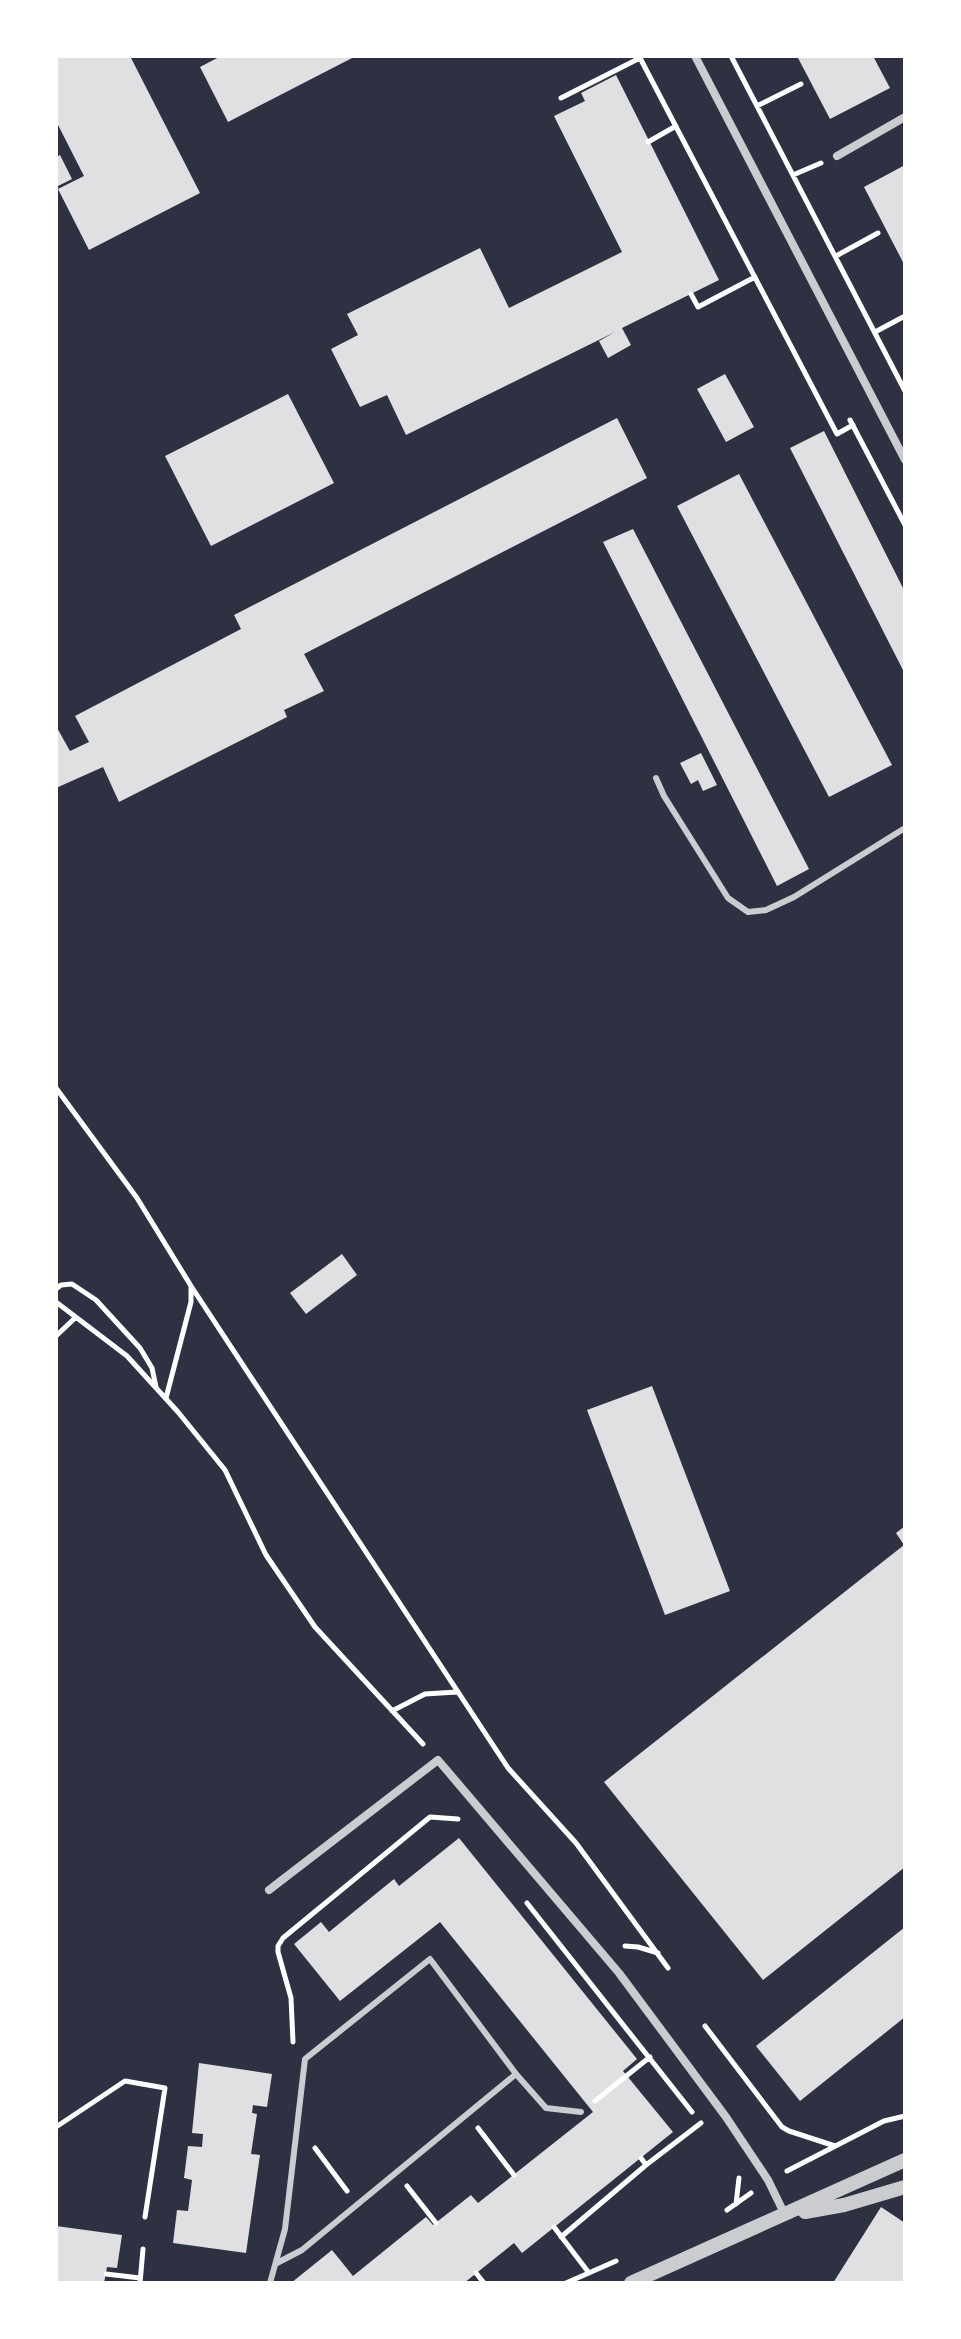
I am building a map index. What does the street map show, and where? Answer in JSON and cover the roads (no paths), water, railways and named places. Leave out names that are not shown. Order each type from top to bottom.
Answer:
[{"type":"street","points":[[695,56],[905,460]]},
{"type":"street","points":[[837,156],[905,117]]},
{"type":"street","points":[[269,1890],[438,1760],[619,1973],[726,2117],[768,2180],[785,2215]]},
{"type":"street","points":[[631,2283],[905,2160]]},
{"type":"street","points":[[785,2215],[844,2205],[905,2187]]},
{"type":"lane","points":[[656,778],[664,796],[728,898],[748,912],[766,910],[794,897],[905,828]]},
{"type":"lane","points":[[270,2283],[285,2229],[305,2059],[430,1959],[516,2074],[546,2108],[581,2112]]},
{"type":"lane","points":[[277,2263],[302,2250],[516,2074]]}]
